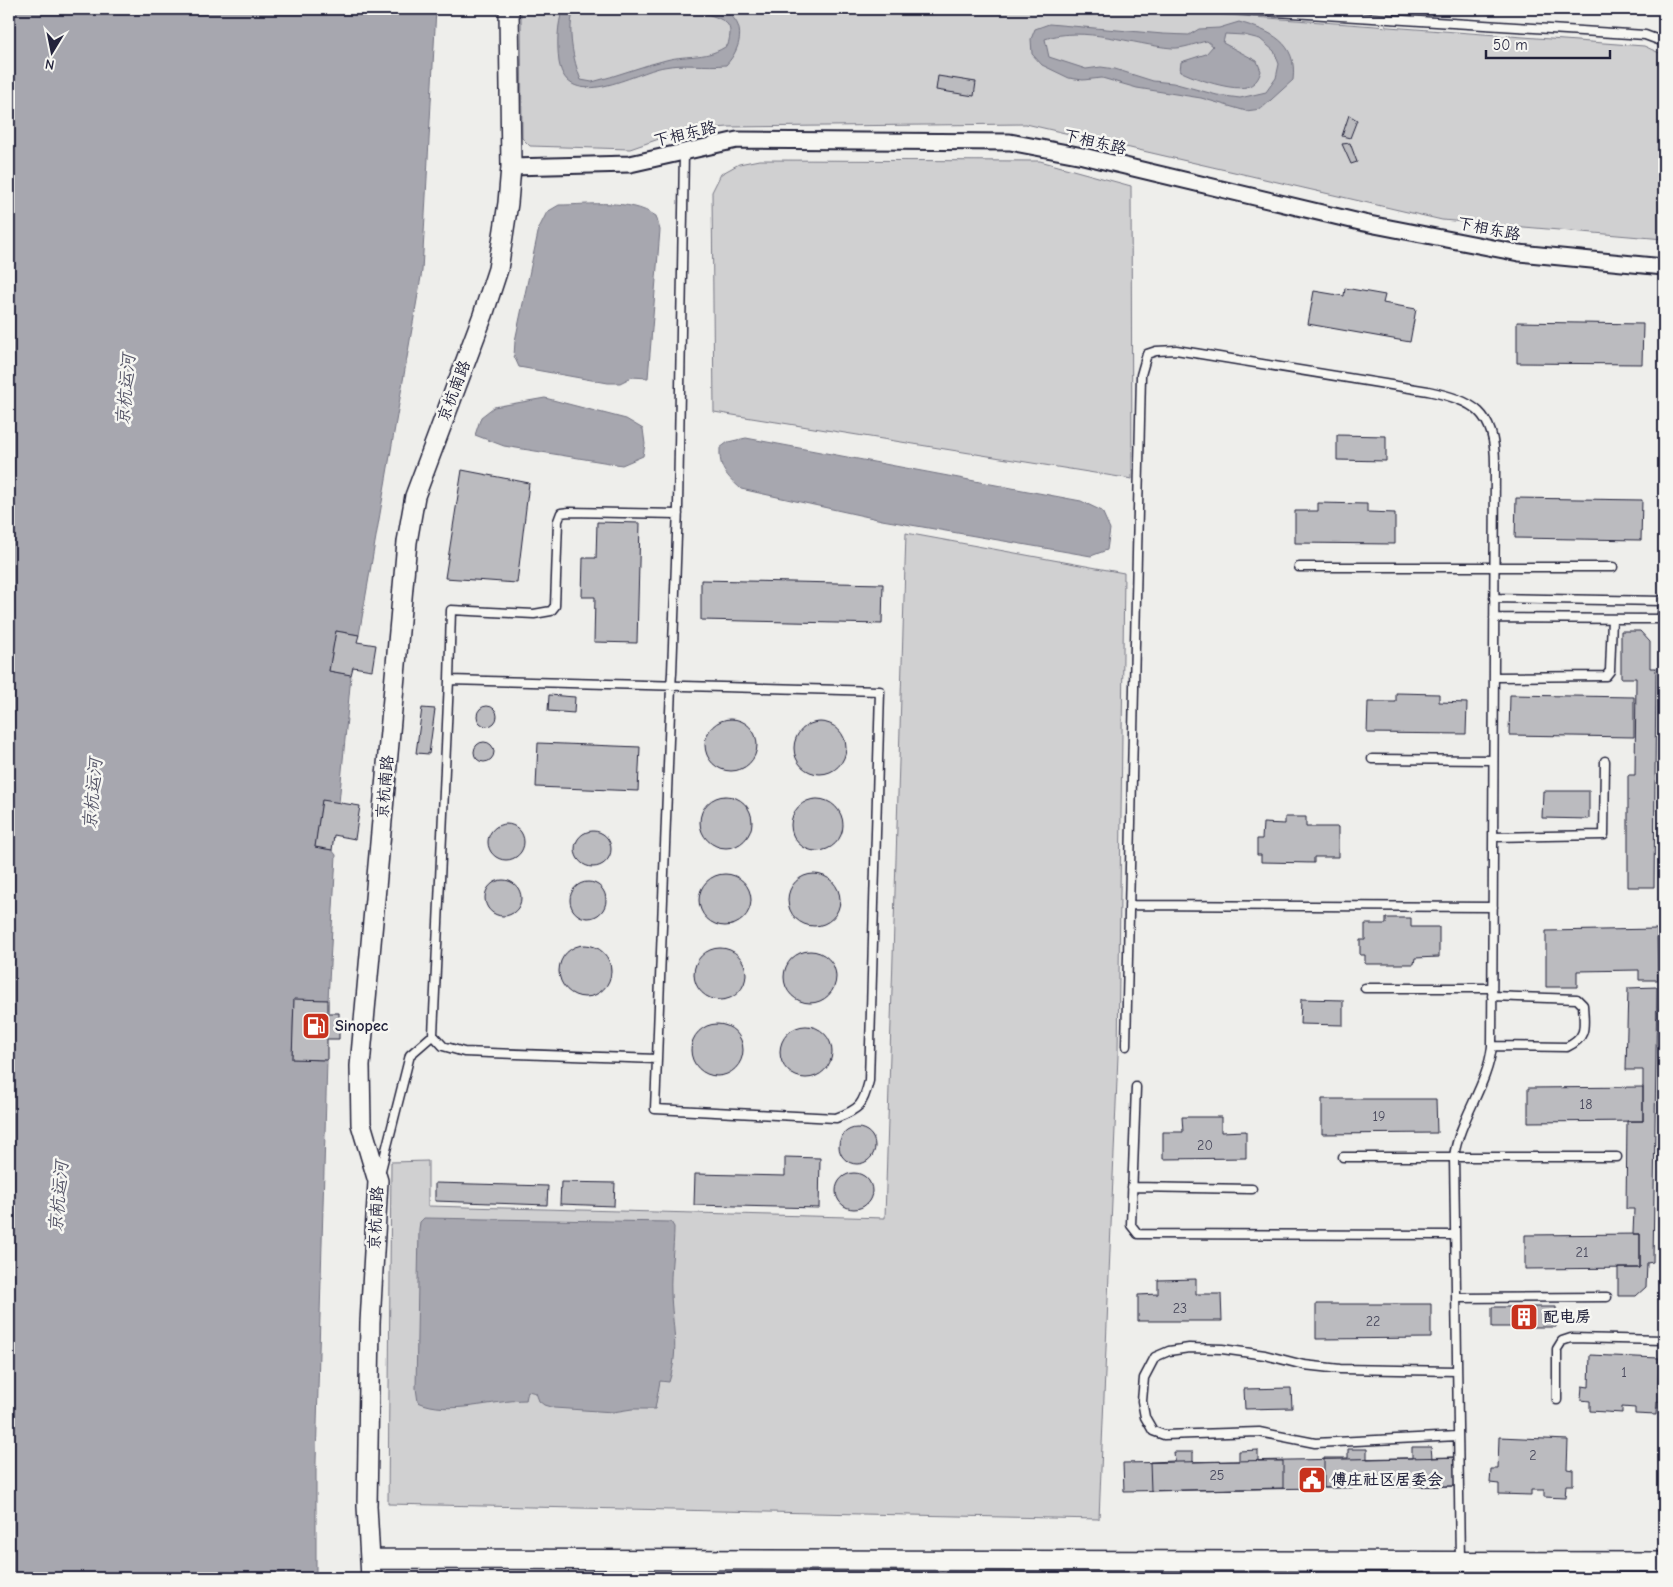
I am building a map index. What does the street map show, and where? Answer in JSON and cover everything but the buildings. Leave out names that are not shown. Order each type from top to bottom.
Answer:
[{"type":"street","name":"京杭南路","points":[[371,1578],[366,1506],[370,1342],[378,1181],[361,1124],[360,1066],[407,542],[414,496],[483,315],[498,269],[508,203],[511,167],[509,9]]},
{"type":"street","name":"下相东路","points":[[511,167],[630,164],[737,140],[1010,142],[1083,156],[1364,223],[1519,253],[1664,267]]},
{"type":"street","points":[[370,1559],[1066,1570],[1430,1570],[1460,1562],[1664,1562]]},
{"type":"lane","points":[[1229,9],[1645,35],[1664,42]]},
{"type":"lane","points":[[449,680],[671,686],[880,691],[870,1081],[865,1099],[855,1111],[836,1118],[655,1109],[671,686],[678,514],[684,153]]},
{"type":"lane","points":[[1126,1046],[1141,375],[1147,354],[1156,351],[1176,350],[1428,391],[1465,400],[1480,413],[1491,427],[1495,455],[1492,1046],[1487,1068],[1457,1136],[1454,1156],[1460,1562]]},
{"type":"lane","points":[[657,1059],[464,1052],[443,1046],[433,1035],[451,610],[534,614],[550,611],[555,606],[558,521],[562,513],[678,514]]},
{"type":"lane","points":[[1299,567],[1614,567]]},
{"type":"lane","points":[[1494,598],[1664,600],[1664,618],[1494,618]]},
{"type":"lane","points":[[1494,677],[1606,676],[1610,671],[1612,619]]},
{"type":"lane","points":[[1372,759],[1493,760]]},
{"type":"lane","points":[[1493,837],[1604,835],[1605,761]]},
{"type":"lane","points":[[1129,905],[1493,907]]},
{"type":"lane","points":[[1365,988],[1492,992],[1577,999],[1583,1005],[1584,1034],[1577,1042],[1567,1047],[1492,1046]]},
{"type":"lane","points":[[378,1181],[410,1055],[433,1035]]},
{"type":"lane","points":[[1136,1087],[1131,1225],[1138,1234],[1455,1235]]},
{"type":"lane","points":[[1343,1157],[1617,1157]]},
{"type":"lane","points":[[1132,1187],[1252,1189]]},
{"type":"lane","points":[[1456,1298],[1607,1297]]},
{"type":"lane","points":[[1556,1400],[1557,1349],[1562,1341],[1571,1338],[1664,1340]]},
{"type":"lane","points":[[1457,1371],[1321,1368],[1265,1354],[1189,1348],[1156,1356],[1148,1367],[1142,1387],[1146,1417],[1153,1431],[1164,1434],[1259,1432],[1315,1443],[1458,1436]]},
{"type":"shaded area","points":[[521,9],[1147,9],[1644,46],[1664,55],[1664,239],[1442,220],[1026,124],[728,127],[682,131],[630,149],[530,146],[522,138]]},
{"type":"shaded area","points":[[759,160],[1040,161],[1131,186],[1132,479],[714,412],[712,192],[721,174],[739,164]]},
{"type":"shaded area","points":[[906,533],[1124,573],[1118,1055],[1099,1519],[388,1504],[391,1162],[428,1161],[428,1206],[885,1218]]},
{"type":"water","points":[[713,8],[728,13],[738,26],[739,42],[732,58],[726,65],[664,67],[604,86],[589,88],[575,85],[565,77],[559,62],[558,35],[563,9],[574,9],[571,35],[581,80],[592,82],[674,58],[713,53],[728,45],[730,30],[724,21],[705,14],[678,9]]},
{"type":"water","name":"京杭运河","points":[[9,9],[436,9],[422,271],[359,635],[336,631],[329,671],[351,675],[339,803],[322,801],[315,847],[332,850],[336,855],[328,1000],[294,1000],[292,1059],[327,1060],[316,1462],[316,1578],[9,1578]]},
{"type":"water","points":[[1239,22],[1261,30],[1280,40],[1291,56],[1293,80],[1261,109],[1246,111],[1201,98],[1137,88],[1102,78],[1083,80],[1069,78],[1042,65],[1032,54],[1031,39],[1035,29],[1049,24],[1189,35],[1199,29],[1219,28]],"holes":[[[1225,34],[1244,35],[1260,39],[1274,51],[1279,64],[1276,78],[1266,92],[1240,98],[1217,95],[1173,83],[1153,81],[1115,69],[1101,67],[1086,69],[1049,57],[1045,39],[1060,35],[1091,35],[1176,48],[1207,41],[1213,46],[1206,54],[1181,62],[1180,71],[1214,84],[1243,88],[1251,85],[1258,78],[1261,71],[1257,61],[1223,43]]]},
{"type":"water","points":[[559,205],[622,205],[645,210],[656,216],[660,230],[648,378],[632,377],[620,383],[608,383],[519,367],[514,356],[515,341],[539,228],[547,212]]},
{"type":"water","points":[[545,398],[626,419],[643,429],[645,444],[643,456],[622,465],[504,446],[475,435],[481,417],[494,407]]},
{"type":"water","points":[[746,438],[1081,501],[1102,511],[1110,529],[1107,550],[1091,556],[882,520],[741,489],[724,471],[720,448],[728,442]]},
{"type":"water","points":[[424,1218],[671,1222],[674,1227],[671,1285],[675,1348],[669,1382],[660,1381],[655,1409],[632,1409],[613,1412],[554,1408],[544,1405],[539,1401],[536,1393],[528,1391],[526,1400],[457,1408],[430,1406],[418,1402],[416,1388],[419,1229],[420,1222]]},
{"type":"place","name":"Sinopec","points":[[316,1026]]},
{"type":"place","name":"配电房","points":[[1524,1317]]},
{"type":"place","name":"傅庄社区居委会","points":[[1312,1480]]}]
